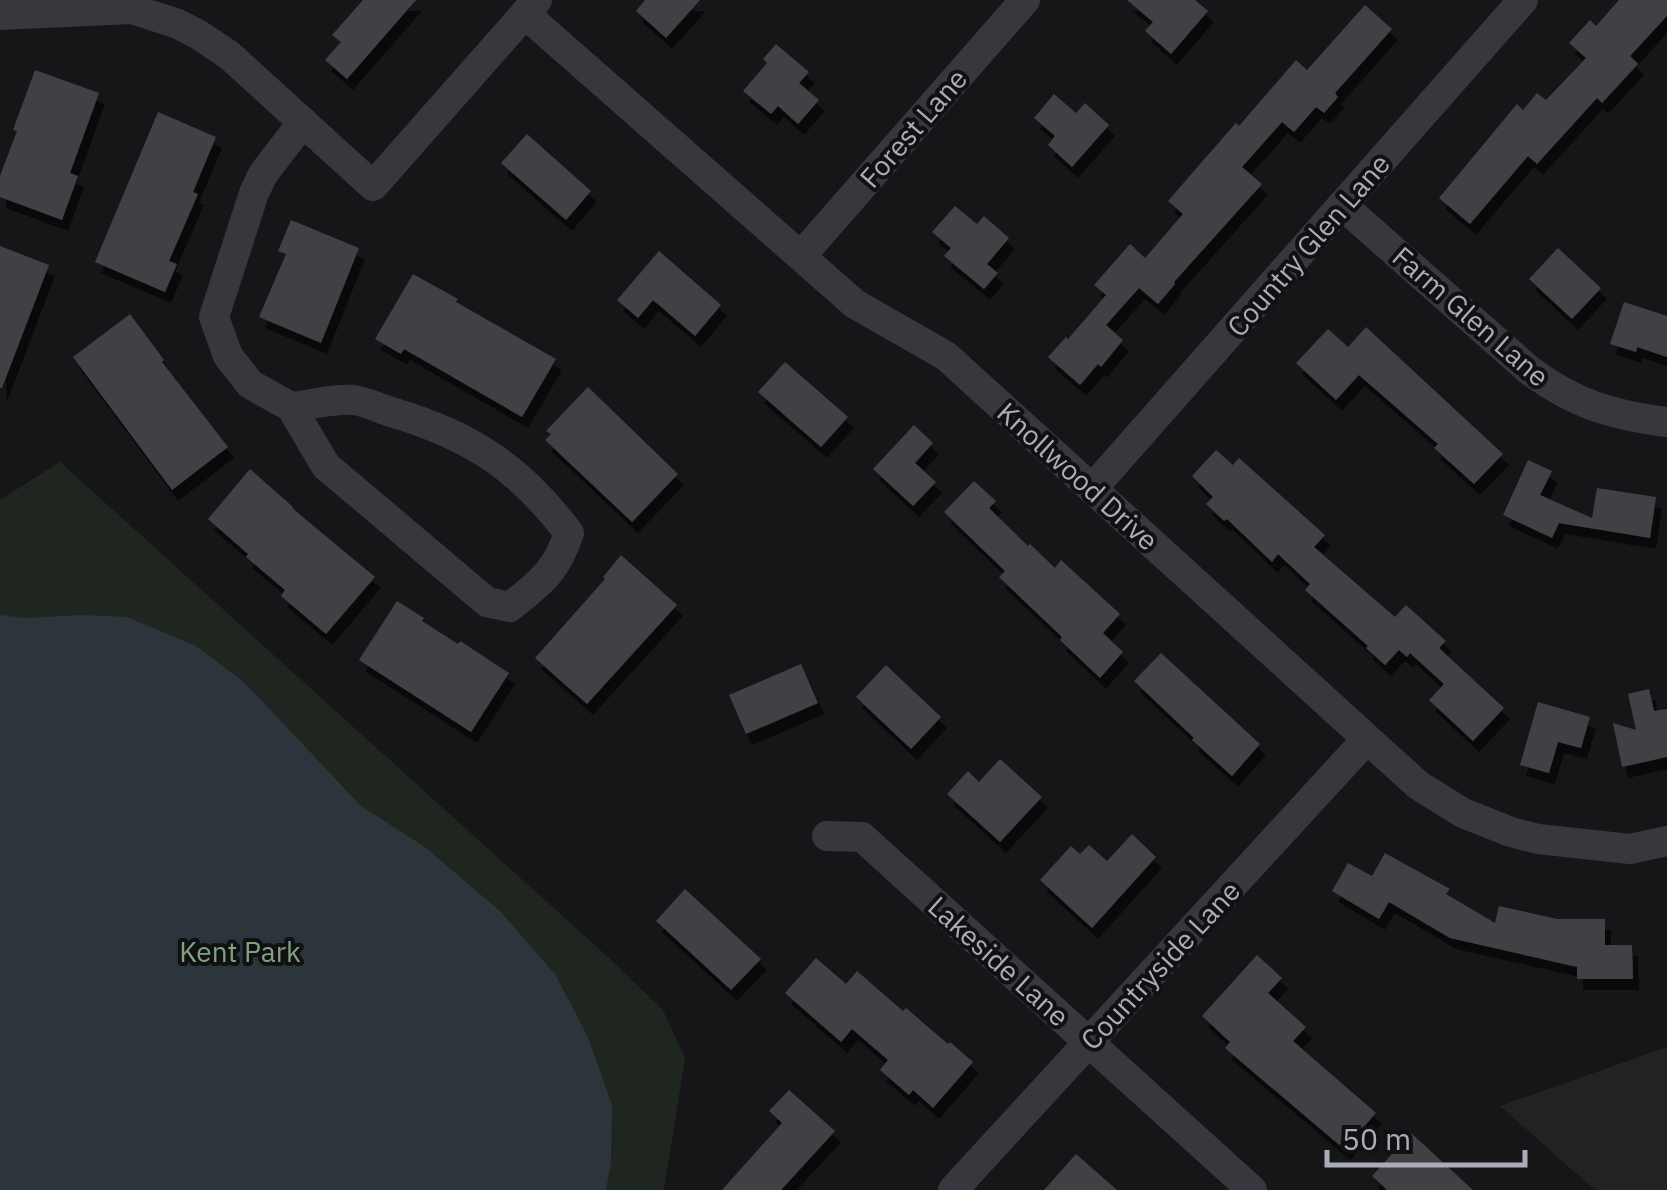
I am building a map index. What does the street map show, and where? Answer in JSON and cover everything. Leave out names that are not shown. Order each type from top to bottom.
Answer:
[{"type":"street","name":"Forest Lane","points":[[801,256],[1025,0]]},
{"type":"street","name":"Country Glen Lane","points":[[1092,489],[1523,0]]},
{"type":"street","points":[[0,15],[91,6],[132,9],[166,19],[229,56],[373,186],[531,7]]},
{"type":"street","name":"Knollwood Drive","points":[[531,7],[855,304],[946,356],[1418,785],[1463,813],[1511,832],[1565,844],[1630,849],[1667,841]]},
{"type":"street","points":[[292,408],[352,400],[461,436],[496,459],[555,515],[569,533],[562,556],[544,580],[510,607],[487,602],[326,466],[292,408],[250,384],[221,344],[214,318],[254,193],[263,174],[302,122]]},
{"type":"street","name":"Farm Glen Lane","points":[[1342,205],[1552,386],[1598,409],[1667,422]]},
{"type":"street","name":"Countryside Lane","points":[[953,1190],[1366,740]]},
{"type":"street","name":"Lakeside Lane","points":[[827,836],[862,837],[1252,1190]]},
{"type":"shaded area","name":"Kent Park","points":[[0,615],[127,617],[196,646],[245,683],[360,805],[426,848],[500,911],[555,974],[587,1035],[612,1105],[611,1162],[606,1190],[0,1190]]},
{"type":"shaded area","points":[[1667,1047],[1667,1190],[1595,1190],[1500,1106]]},
{"type":"green space","name":"Kent Park","points":[[60,462],[663,1010],[685,1058],[664,1190],[0,1190],[0,500]]},
{"type":"building","points":[[363,0],[416,0],[347,79],[325,60],[341,42],[332,35]]},
{"type":"building","points":[[645,0],[700,0],[666,38],[636,11]]},
{"type":"building","points":[[1127,0],[1195,0],[1208,11],[1171,54],[1145,31],[1153,22]]},
{"type":"building","points":[[1619,0],[1667,0],[1667,16],[1630,56],[1638,64],[1602,103],[1597,98],[1537,164],[1528,156],[1470,224],[1439,198],[1517,104],[1523,110],[1537,93],[1546,100],[1586,58],[1569,43],[1590,20],[1596,26]]},
{"type":"building","points":[[1365,5],[1392,29],[1335,93],[1338,97],[1324,113],[1316,107],[1294,132],[1282,122],[1242,167],[1262,184],[1158,304],[1139,288],[1106,325],[1123,340],[1080,385],[1048,357],[1106,295],[1094,285],[1130,244],[1145,258],[1183,214],[1168,201],[1200,164],[1296,60],[1307,70]]},
{"type":"building","points":[[776,44],[809,72],[799,83],[819,100],[798,124],[778,106],[771,114],[743,91],[767,63],[763,59]]},
{"type":"building","points":[[35,70],[99,93],[70,173],[78,176],[62,220],[0,197],[0,176]]},
{"type":"building","points":[[1054,94],[1076,113],[1085,103],[1109,125],[1072,167],[1048,145],[1055,136],[1034,118]]},
{"type":"building","points":[[158,112],[216,137],[193,192],[198,194],[169,261],[177,264],[165,292],[95,262]]},
{"type":"building","points":[[527,134],[591,191],[566,220],[501,163]]},
{"type":"building","points":[[955,206],[977,224],[984,216],[1009,238],[987,264],[998,273],[984,289],[944,256],[951,248],[932,232]]},
{"type":"building","points":[[291,220],[359,248],[321,343],[259,317],[286,254],[278,251]]},
{"type":"building","points":[[0,246],[49,265],[2,388],[0,388]]},
{"type":"building","points":[[1558,248],[1601,288],[1572,319],[1529,279]]},
{"type":"building","points":[[659,251],[721,305],[695,336],[653,300],[638,318],[617,300]]},
{"type":"building","points":[[413,274],[556,359],[522,417],[404,349],[401,354],[375,339]]},
{"type":"building","points":[[1624,302],[1667,316],[1667,357],[1637,347],[1636,352],[1610,344]]},
{"type":"building","points":[[130,314],[228,447],[172,490],[73,357]]},
{"type":"building","points":[[1366,327],[1503,454],[1474,484],[1434,448],[1438,444],[1359,375],[1336,400],[1296,363],[1328,329],[1348,347]]},
{"type":"building","points":[[785,362],[848,417],[821,447],[758,392]]},
{"type":"building","points":[[588,387],[678,474],[632,522],[545,440],[551,434],[546,431]]},
{"type":"building","points":[[914,425],[933,443],[915,463],[936,482],[913,506],[873,469]]},
{"type":"building","points":[[1216,450],[1233,465],[1239,458],[1325,535],[1314,547],[1395,617],[1406,605],[1446,641],[1439,648],[1504,708],[1473,741],[1429,700],[1444,684],[1410,653],[1407,657],[1399,650],[1385,665],[1305,590],[1310,584],[1278,554],[1272,562],[1206,504],[1213,497],[1192,476]]},
{"type":"building","points":[[1528,460],[1552,471],[1540,495],[1592,518],[1597,488],[1656,497],[1650,538],[1559,523],[1552,538],[1503,515]]},
{"type":"building","points":[[250,469],[375,577],[326,634],[281,596],[285,590],[208,519]]},
{"type":"building","points":[[974,481],[996,501],[989,508],[1028,546],[1055,568],[1061,560],[1120,614],[1103,633],[1123,652],[1100,678],[999,577],[1005,571],[944,512]]},
{"type":"building","points":[[621,555],[677,605],[587,704],[535,658],[605,579]]},
{"type":"building","points":[[397,601],[424,618],[422,621],[509,673],[471,732],[359,660]]},
{"type":"building","points":[[1161,653],[1260,744],[1232,776],[1134,681]]},
{"type":"building","points":[[801,664],[818,703],[746,734],[729,695]]},
{"type":"building","points":[[886,665],[941,717],[911,749],[856,697]]},
{"type":"building","points":[[1649,689],[1654,711],[1667,709],[1667,757],[1622,767],[1613,723],[1636,730],[1628,694]]},
{"type":"building","points":[[1538,702],[1590,717],[1581,748],[1558,742],[1549,773],[1520,765]]},
{"type":"building","points":[[1000,759],[1042,797],[1000,842],[947,794],[968,771],[979,782]]},
{"type":"building","points":[[1132,834],[1156,857],[1092,928],[1040,880],[1071,846],[1080,854],[1089,845],[1107,861]]},
{"type":"building","points":[[1385,853],[1450,889],[1446,894],[1495,923],[1499,906],[1557,919],[1605,919],[1605,945],[1632,945],[1633,979],[1577,979],[1577,967],[1450,938],[1389,902],[1379,919],[1332,891],[1348,863],[1372,876]]},
{"type":"building","points":[[685,889],[761,959],[731,990],[656,921]]},
{"type":"building","points":[[1257,955],[1282,978],[1268,993],[1306,1027],[1293,1041],[1376,1113],[1344,1149],[1225,1048],[1230,1042],[1202,1016]]},
{"type":"building","points":[[816,958],[846,984],[857,971],[903,1011],[906,1008],[973,1062],[933,1108],[913,1090],[909,1095],[880,1070],[888,1060],[852,1029],[841,1042],[785,993]]},
{"type":"building","points":[[789,1090],[835,1131],[781,1190],[722,1190],[782,1123],[769,1111]]},
{"type":"building","points":[[1411,1133],[1473,1190],[1387,1190],[1372,1176]]},
{"type":"building","points":[[1076,1154],[1117,1190],[1044,1190]]}]
